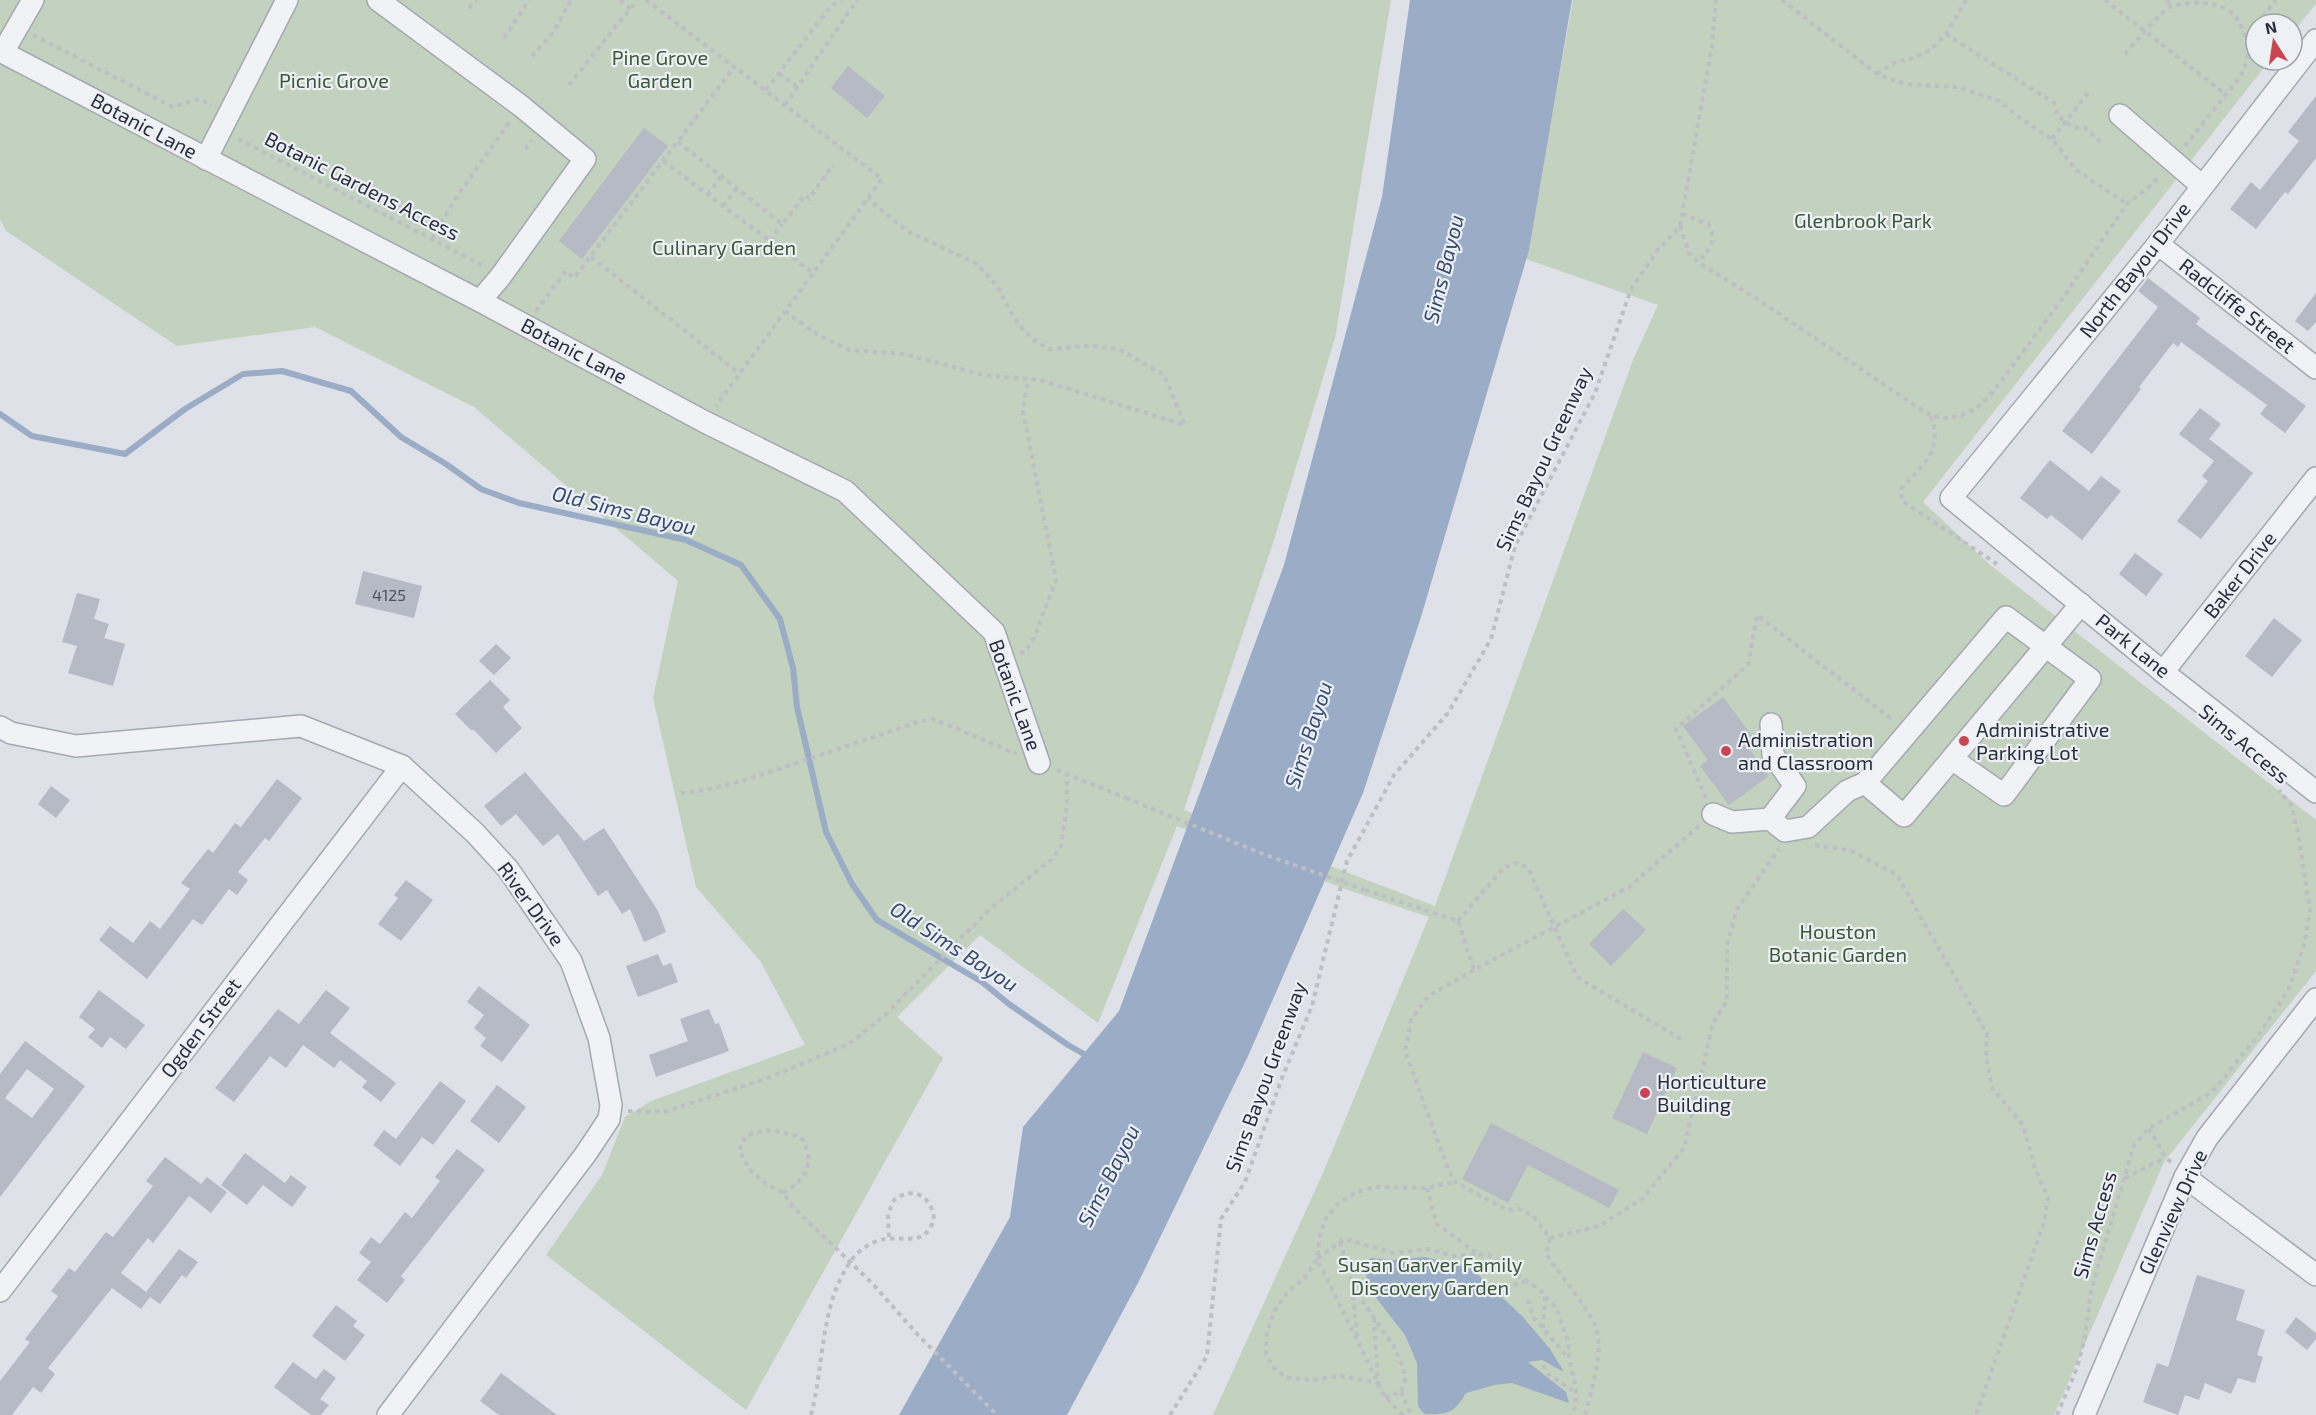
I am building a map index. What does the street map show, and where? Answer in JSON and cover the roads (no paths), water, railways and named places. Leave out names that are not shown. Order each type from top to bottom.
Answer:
[{"type":"street","points":[[1,52],[33,0]]},
{"type":"street","points":[[207,159],[287,0]]},
{"type":"street","points":[[378,0],[521,106],[585,159],[501,276],[480,301]]},
{"type":"street","name":"North Bayou Drive","points":[[1951,498],[2158,244],[2316,40]]},
{"type":"street","name":"Botanic Lane","points":[[1,52],[480,301],[705,422],[845,491],[994,632],[1039,763]]},
{"type":"street","points":[[2120,115],[2202,186]]},
{"type":"street","name":"Radcliffe Street","points":[[2158,244],[2316,368]]},
{"type":"street","name":"Baker Drive","points":[[2163,672],[2316,478]]},
{"type":"street","name":"Park Lane","points":[[1951,498],[2163,672],[2316,792]]},
{"type":"street","points":[[1865,783],[1904,816],[2081,604]]},
{"type":"street","points":[[1713,814],[1732,822],[1770,819],[1785,831],[1808,827],[1847,791],[1865,783],[2006,617],[2090,679],[2004,795],[1952,759]]},
{"type":"street","points":[[1770,819],[1796,786],[1773,755],[1771,723]]},
{"type":"street","name":"River Drive","points":[[0,728],[11,733],[76,746],[301,726],[402,766],[476,833],[508,870],[571,961],[599,1038],[611,1105],[609,1119],[585,1155],[388,1415]]},
{"type":"street","name":"Ogden Street","points":[[0,1291],[402,766]]},
{"type":"street","name":"Glenview Drive","points":[[2085,1415],[2179,1170],[2207,1138],[2316,999]]},
{"type":"street","points":[[2179,1170],[2316,1275]]},
{"type":"water","name":"Sims Bayou","points":[[1410,0],[1572,0],[1529,250],[1421,617],[1363,793],[1249,1054],[1138,1283],[1067,1415],[899,1415],[1010,1217],[1023,1127],[1119,1011],[1284,565],[1382,197]]},
{"type":"water","points":[[1425,1257],[1472,1269],[1522,1316],[1550,1349],[1564,1372],[1542,1360],[1528,1362],[1566,1392],[1569,1403],[1512,1383],[1494,1385],[1466,1393],[1454,1409],[1445,1413],[1424,1414],[1418,1406],[1417,1363],[1405,1335],[1370,1290],[1365,1271],[1370,1258],[1393,1260]]},
{"type":"waterway","name":"Old Sims Bayou","points":[[0,414],[32,436],[125,454],[185,409],[243,374],[282,371],[351,391],[401,437],[446,464],[481,489],[519,503],[686,540],[741,565],[780,619],[793,668],[797,707],[826,832],[852,884],[877,920],[982,982],[1009,1004],[1091,1058]]},
{"type":"place","name":"Administrative Parking Lot","points":[[1964,741]]},
{"type":"place","name":"Administration and Classroom","points":[[1726,751]]},
{"type":"place","name":"Horticulture Building","points":[[1645,1093]]},
{"type":"park label","name":"Pine Grove Garden","points":[[660,70]]},
{"type":"park label","name":"Picnic Grove","points":[[334,81]]},
{"type":"park label","name":"Glenbrook Park","points":[[1863,221]]},
{"type":"park label","name":"Culinary Garden","points":[[724,248]]},
{"type":"park label","name":"Houston Botanic Garden","points":[[1838,944]]},
{"type":"park label","name":"Susan Garver Family Discovery Garden","points":[[1430,1276]]}]
